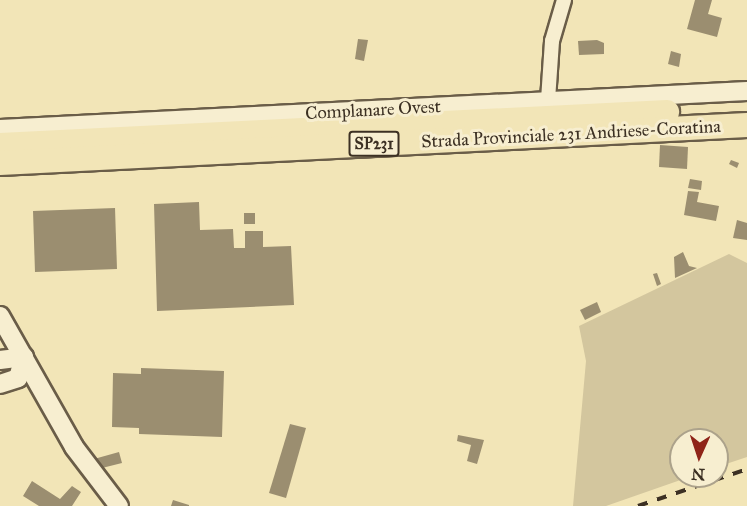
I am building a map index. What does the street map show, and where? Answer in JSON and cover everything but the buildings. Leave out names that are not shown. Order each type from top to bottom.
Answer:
[{"type":"highway","name":"Strada Provinciale 231 Andriese-Coratina","points":[[0,144],[747,109]]},
{"type":"highway","name":"Strada Provinciale 231 Andriese-Coratina","points":[[0,163],[747,125]]},
{"type":"street","points":[[548,100],[552,41],[564,0]]},
{"type":"street","name":"Complanare Ovest","points":[[0,129],[747,91]]},
{"type":"street","points":[[0,316],[74,447],[119,506]]},
{"type":"street","points":[[0,360],[24,357]]},
{"type":"street","points":[[0,384],[18,378],[24,357]]},
{"type":"shaded area","points":[[729,254],[747,263],[747,457],[729,463],[729,428],[669,428],[669,484],[606,506],[573,506],[586,361],[579,326]]},
{"type":"railway","points":[[638,506],[747,469]]}]
